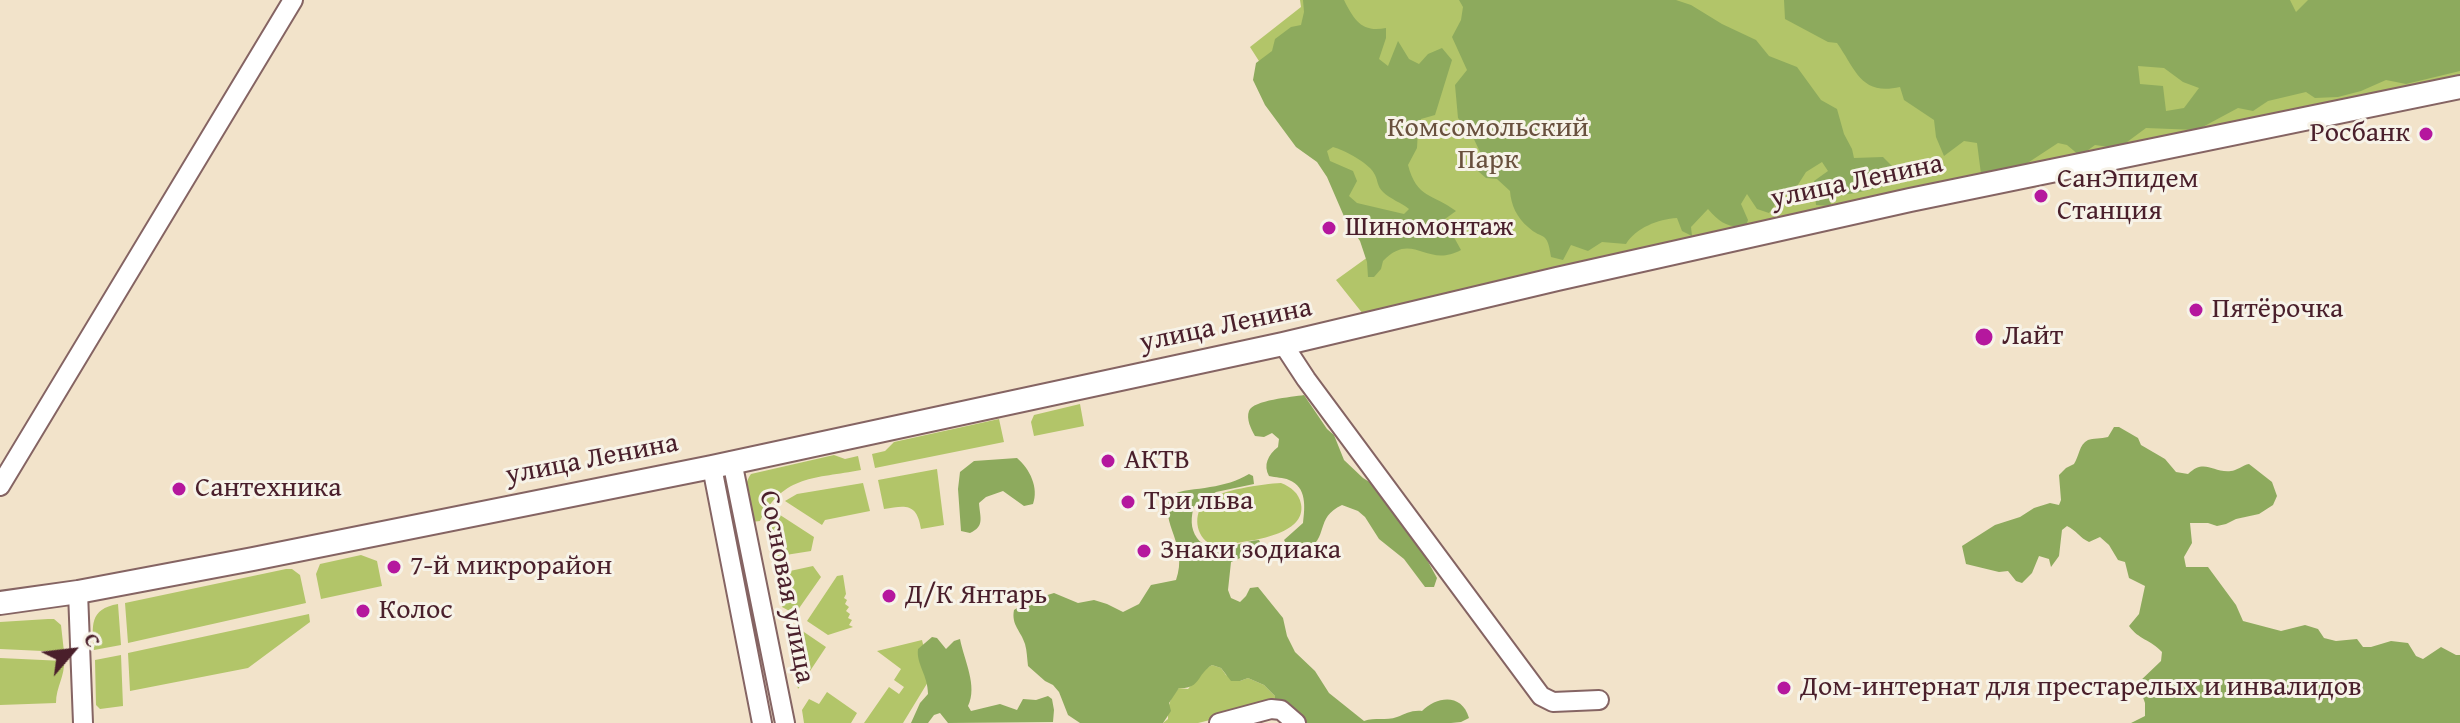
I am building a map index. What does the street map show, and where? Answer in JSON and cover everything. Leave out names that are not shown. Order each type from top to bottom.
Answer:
[{"type":"main road","name":"улица Ленина","points":[[0,603],[78,592],[722,464],[1283,344],[1910,200],[2460,87]]},
{"type":"street","points":[[0,486],[293,0]]},
{"type":"street","points":[[1283,344],[1541,696],[1553,702],[1599,700]]},
{"type":"street","name":"Сосновая улица","points":[[722,464],[762,723]]},
{"type":"street","name":"Сосновая улица","points":[[722,464],[752,569],[785,723]]},
{"type":"street","points":[[78,592],[83,723]]},
{"type":"street","points":[[1219,723],[1271,709],[1281,710],[1296,723]]},
{"type":"green space","name":"Комсомольский Парк","points":[[1300,0],[2460,0],[2460,87],[1371,324],[1336,280],[1379,249],[1250,47],[1301,7]]},
{"type":"green space","points":[[1303,0],[1344,0],[1351,14],[1365,27],[1386,28],[1379,59],[1388,66],[1398,41],[1409,59],[1419,64],[1428,54],[1442,48],[1452,60],[1435,115],[1421,119],[1417,148],[1408,165],[1421,190],[1456,211],[1442,225],[1450,230],[1461,250],[1438,255],[1403,249],[1383,261],[1374,277],[1368,277],[1360,241],[1346,221],[1327,177],[1317,162],[1296,147],[1265,105],[1253,80],[1256,63],[1272,51],[1275,39],[1291,27],[1301,25]],"holes":[[[1333,147],[1368,166],[1383,192],[1409,209],[1404,214],[1357,203],[1349,196],[1357,181],[1353,171],[1330,161],[1327,151]]]},
{"type":"green space","points":[[1459,0],[1676,0],[1691,5],[1756,40],[1769,56],[1797,67],[1821,100],[1837,109],[1854,158],[1883,157],[1894,168],[1897,181],[1854,193],[1830,194],[1831,206],[1816,205],[1814,181],[1828,171],[1822,162],[1806,172],[1794,191],[1785,191],[1769,213],[1757,209],[1747,194],[1741,204],[1748,220],[1746,226],[1725,224],[1708,209],[1691,227],[1692,236],[1682,231],[1677,218],[1670,219],[1642,229],[1626,244],[1602,242],[1588,251],[1571,245],[1563,260],[1551,257],[1546,239],[1528,227],[1518,215],[1510,191],[1497,179],[1486,178],[1478,171],[1481,154],[1471,133],[1458,118],[1455,85],[1467,70],[1452,37],[1461,20],[1463,7]]},
{"type":"green space","points":[[1784,0],[2290,0],[2296,12],[2308,0],[2460,0],[2460,71],[2406,84],[2386,80],[2338,97],[2315,98],[2306,92],[2268,101],[2253,111],[2238,108],[2197,130],[2146,128],[2123,145],[2095,145],[2080,156],[2067,145],[2058,143],[2026,164],[1981,174],[1977,143],[1964,141],[1944,156],[1936,137],[1934,120],[1904,100],[1900,87],[1876,88],[1868,84],[1855,71],[1837,43],[1828,42],[1785,19]],"holes":[[[2138,66],[2164,68],[2183,82],[2199,88],[2184,108],[2166,111],[2163,86],[2140,84]]]},
{"type":"green space","points":[[1304,395],[1334,435],[1344,460],[1371,483],[1420,547],[1437,578],[1434,587],[1425,587],[1404,559],[1379,539],[1365,517],[1342,505],[1328,516],[1313,546],[1305,551],[1288,547],[1284,540],[1303,523],[1302,492],[1289,480],[1269,476],[1266,468],[1268,460],[1278,447],[1279,439],[1272,433],[1264,437],[1255,436],[1248,414],[1258,404]]},
{"type":"green space","points":[[1080,404],[1084,426],[1034,436],[1031,422],[1034,415]]},
{"type":"green space","points":[[999,419],[1004,442],[875,468],[872,454],[885,451],[894,442]]},
{"type":"green space","points":[[2114,427],[2138,438],[2141,445],[2165,459],[2176,472],[2188,474],[2199,467],[2231,471],[2249,464],[2272,482],[2277,496],[2273,505],[2259,514],[2217,526],[2190,523],[2192,543],[2184,557],[2186,567],[2208,567],[2236,605],[2243,621],[2281,631],[2305,625],[2318,629],[2324,638],[2336,641],[2357,639],[2363,647],[2391,641],[2408,643],[2416,656],[2423,659],[2441,647],[2460,655],[2460,723],[2131,723],[2145,716],[2145,703],[2138,683],[2161,661],[2162,652],[2129,626],[2139,614],[2145,586],[2129,578],[2125,562],[2118,560],[2109,545],[2100,537],[2089,542],[2067,526],[2062,530],[2059,556],[2051,567],[2049,559],[2039,556],[2032,573],[2022,583],[2008,571],[1999,572],[1966,564],[1962,546],[1995,525],[2020,517],[2034,508],[2050,503],[2059,505],[2059,475],[2074,464],[2085,442],[2108,437]]},
{"type":"green space","points":[[834,455],[845,459],[858,456],[861,470],[802,481],[779,494],[760,521],[751,522],[746,491],[751,474]]},
{"type":"green space","points":[[1017,458],[1032,479],[1035,492],[1033,504],[1024,506],[1003,491],[986,497],[979,503],[978,527],[970,533],[961,531],[960,472],[974,461]]},
{"type":"green space","points":[[937,469],[944,525],[921,529],[913,510],[898,507],[884,509],[878,480]]},
{"type":"green space","points":[[1249,474],[1253,476],[1254,484],[1216,492],[1194,506],[1192,514],[1192,526],[1203,544],[1218,548],[1259,540],[1261,544],[1256,551],[1231,562],[1228,590],[1231,598],[1240,602],[1250,588],[1258,587],[1283,618],[1295,652],[1315,671],[1329,693],[1364,721],[1422,711],[1442,700],[1461,704],[1469,718],[1451,723],[1298,723],[1275,704],[1275,696],[1264,685],[1248,678],[1231,681],[1221,668],[1212,665],[1195,684],[1179,688],[1169,703],[1171,711],[1163,723],[1080,723],[1068,715],[1059,692],[1028,666],[1025,644],[1014,620],[1014,610],[1028,601],[1054,593],[1078,603],[1094,600],[1123,612],[1139,604],[1151,585],[1176,580],[1179,556],[1168,516],[1170,496],[1225,484]]},
{"type":"green space","points":[[863,483],[870,511],[825,520],[822,525],[785,501],[797,494]]},
{"type":"green space","points":[[1281,483],[1294,491],[1301,504],[1295,523],[1263,538],[1222,545],[1211,544],[1202,536],[1197,518],[1205,502],[1241,488]]},
{"type":"green space","points":[[777,513],[814,537],[811,551],[773,557],[768,530]]},
{"type":"green space","points":[[361,555],[377,561],[382,586],[321,599],[316,574],[320,564]]},
{"type":"green space","points":[[813,566],[821,577],[795,614],[782,607],[776,574]]},
{"type":"green space","points":[[286,569],[300,575],[306,603],[128,643],[125,603]]},
{"type":"green space","points":[[843,575],[845,604],[849,607],[846,611],[852,620],[849,625],[853,627],[828,635],[807,621],[837,576]]},
{"type":"green space","points":[[118,604],[121,645],[94,650],[93,626],[97,614]]},
{"type":"green space","points":[[309,614],[310,622],[248,668],[130,691],[128,653]]},
{"type":"green space","points":[[54,619],[61,625],[64,652],[0,649],[0,622]]},
{"type":"green space","points":[[801,630],[826,647],[798,689],[787,635]]},
{"type":"green space","points":[[932,637],[937,638],[946,649],[960,639],[971,682],[968,706],[971,711],[1000,704],[1017,710],[1023,699],[1036,700],[1048,696],[1052,699],[1053,722],[948,723],[940,713],[928,723],[911,723],[928,694],[918,649]]},
{"type":"green space","points":[[922,640],[931,677],[903,723],[864,723],[889,687],[899,694],[904,687],[894,680],[901,669],[877,651]]},
{"type":"green space","points":[[121,655],[123,706],[100,709],[96,705],[95,660]]},
{"type":"green space","points":[[0,658],[64,661],[56,703],[0,705]]},
{"type":"green space","points":[[1212,665],[1240,681],[1248,678],[1264,685],[1275,696],[1275,704],[1198,723],[1163,723],[1168,719],[1170,702],[1179,688],[1188,689]]},
{"type":"green space","points":[[827,692],[857,713],[851,723],[804,723],[802,710],[809,699],[819,704]]},
{"type":"place","name":"Росбанк","points":[[2426,134]]},
{"type":"place","name":"СанЭпидем Станция","points":[[2041,196]]},
{"type":"place","name":"Шиномонтаж","points":[[1329,228]]},
{"type":"place","name":"Пятёрочка","points":[[2196,310]]},
{"type":"place","name":"Лайт","points":[[1984,337]]},
{"type":"place","name":"АКТВ","points":[[1108,461]]},
{"type":"place","name":"Сантехника","points":[[179,489]]},
{"type":"place","name":"Три льва","points":[[1128,502]]},
{"type":"place","name":"Знаки зодиака","points":[[1144,551]]},
{"type":"place","name":"7-й микрорайон","points":[[394,567]]},
{"type":"place","name":"Д/К Янтарь","points":[[889,596]]},
{"type":"place","name":"Колос","points":[[363,611]]},
{"type":"place","name":"Дом-интернат для престарелых и инвалидов","points":[[1784,688]]}]
